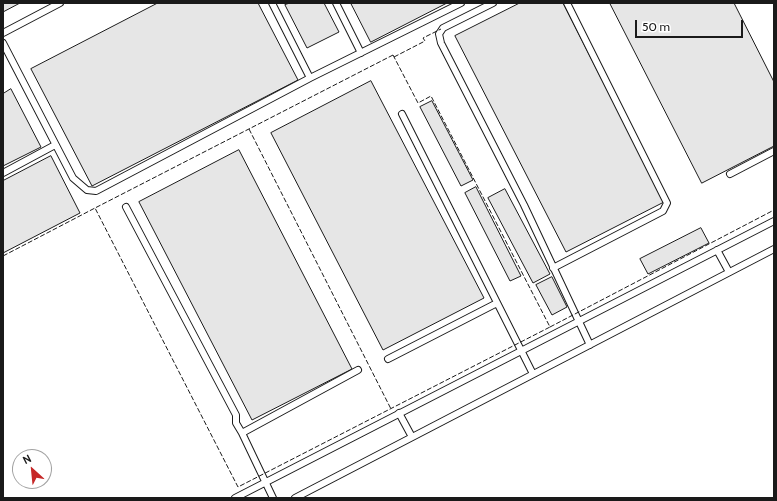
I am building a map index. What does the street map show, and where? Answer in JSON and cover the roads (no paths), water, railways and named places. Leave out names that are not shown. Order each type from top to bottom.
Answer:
[{"type":"lane","points":[[3,32],[60,3]]},
{"type":"lane","points":[[272,3],[310,78]]},
{"type":"lane","points":[[336,3],[361,53]]},
{"type":"lane","points":[[3,43],[73,178],[87,190],[96,191],[310,78],[461,3]]},
{"type":"lane","points":[[493,3],[443,28],[439,34],[441,43],[524,205],[590,345]]},
{"type":"lane","points":[[553,268],[663,211],[667,203],[567,3]]},
{"type":"lane","points":[[402,114],[533,374]]},
{"type":"lane","points":[[3,173],[55,145]]},
{"type":"lane","points":[[730,174],[774,151]]},
{"type":"lane","points":[[126,207],[236,415],[236,423],[273,498]]},
{"type":"lane","points":[[234,498],[774,221]]},
{"type":"lane","points":[[295,498],[774,249]]},
{"type":"lane","points":[[717,250],[729,272]]},
{"type":"lane","points":[[388,359],[497,303]]},
{"type":"lane","points":[[242,433],[358,370]]},
{"type":"lane","points":[[400,413],[412,437]]}]
